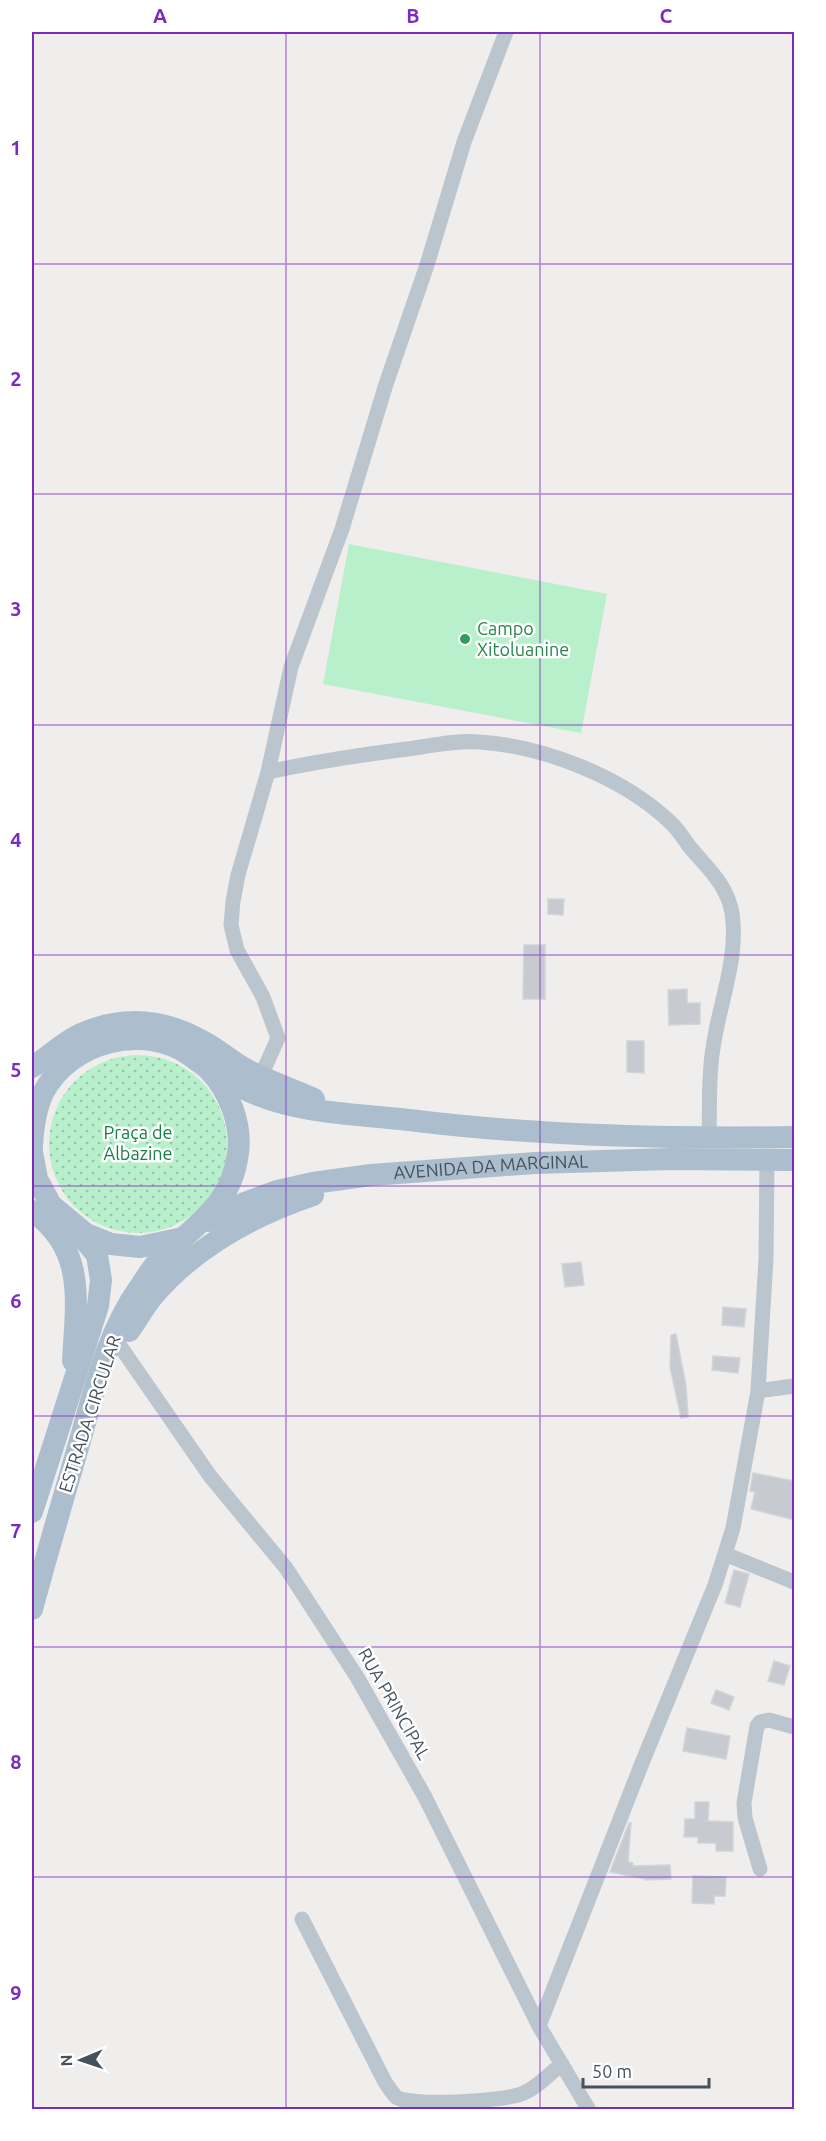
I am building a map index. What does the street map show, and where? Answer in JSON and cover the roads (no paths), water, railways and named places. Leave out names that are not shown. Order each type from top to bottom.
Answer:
[{"type":"main road","points":[[32,1067],[79,1035],[100,1027],[123,1021],[158,1023],[178,1029],[205,1042],[247,1070],[345,1112]]},
{"type":"main road","points":[[32,1083],[61,1069],[87,1050],[118,1040],[151,1039],[182,1050],[209,1069]]},
{"type":"main road","points":[[32,1146],[33,1120],[44,1093],[61,1069]]},
{"type":"main road","name":"AVENIDA DA MARGINAL","points":[[209,1069],[253,1093],[281,1102],[438,1124],[534,1132],[709,1138],[795,1137]]},
{"type":"main road","name":"ESTRADA CIRCULAR","points":[[32,1609],[105,1357],[133,1296],[156,1264],[217,1206],[232,1180],[238,1151],[237,1121],[226,1093],[209,1069]]},
{"type":"main road","points":[[32,1152],[50,1226],[60,1239],[74,1269],[77,1298],[72,1384]]},
{"type":"main road","name":"AVENIDA DA MARGINAL","points":[[190,1232],[242,1204],[277,1191],[313,1183],[371,1175],[535,1163],[670,1159],[795,1160]]},
{"type":"main road","points":[[84,1425],[120,1346],[151,1298],[177,1270],[206,1247],[239,1226],[297,1200],[371,1175]]},
{"type":"main road","points":[[45,1207],[86,1234],[111,1244],[140,1247],[190,1232]]},
{"type":"main road","name":"ESTRADA CIRCULAR","points":[[32,1512],[72,1384],[85,1351],[98,1306],[101,1280],[97,1255],[45,1207]]},
{"type":"street","points":[[261,1076],[276,1044],[277,1032],[263,997],[237,950],[231,925],[238,875],[268,772],[291,667],[342,529],[386,384],[427,266],[464,142],[506,32]]},
{"type":"street","points":[[268,772],[334,759],[436,745],[478,742],[523,749],[560,760],[605,777],[652,806],[672,823],[717,877],[726,890],[732,913],[733,937],[729,969],[712,1051],[709,1138]]},
{"type":"street","points":[[539,2026],[646,1753],[715,1585],[733,1528],[758,1390],[765,1270],[767,1160]]},
{"type":"street","name":"RUA PRINCIPAL","points":[[120,1346],[210,1476],[286,1568],[357,1677],[425,1797],[539,2026],[589,2109]]},
{"type":"street","points":[[758,1390],[795,1386]]},
{"type":"street","points":[[725,1554],[795,1582]]},
{"type":"street","points":[[760,1869],[745,1818],[744,1803],[757,1726],[760,1722],[769,1720],[795,1727]]},
{"type":"street","points":[[302,1919],[385,2082],[396,2096],[407,2101],[459,2102],[513,2097],[532,2088],[562,2064]]},
{"type":"place","name":"Campo Xitoluanine","points":[[465,639]]},
{"type":"park label","name":"Praça de Albazine","points":[[138,1143]]}]
